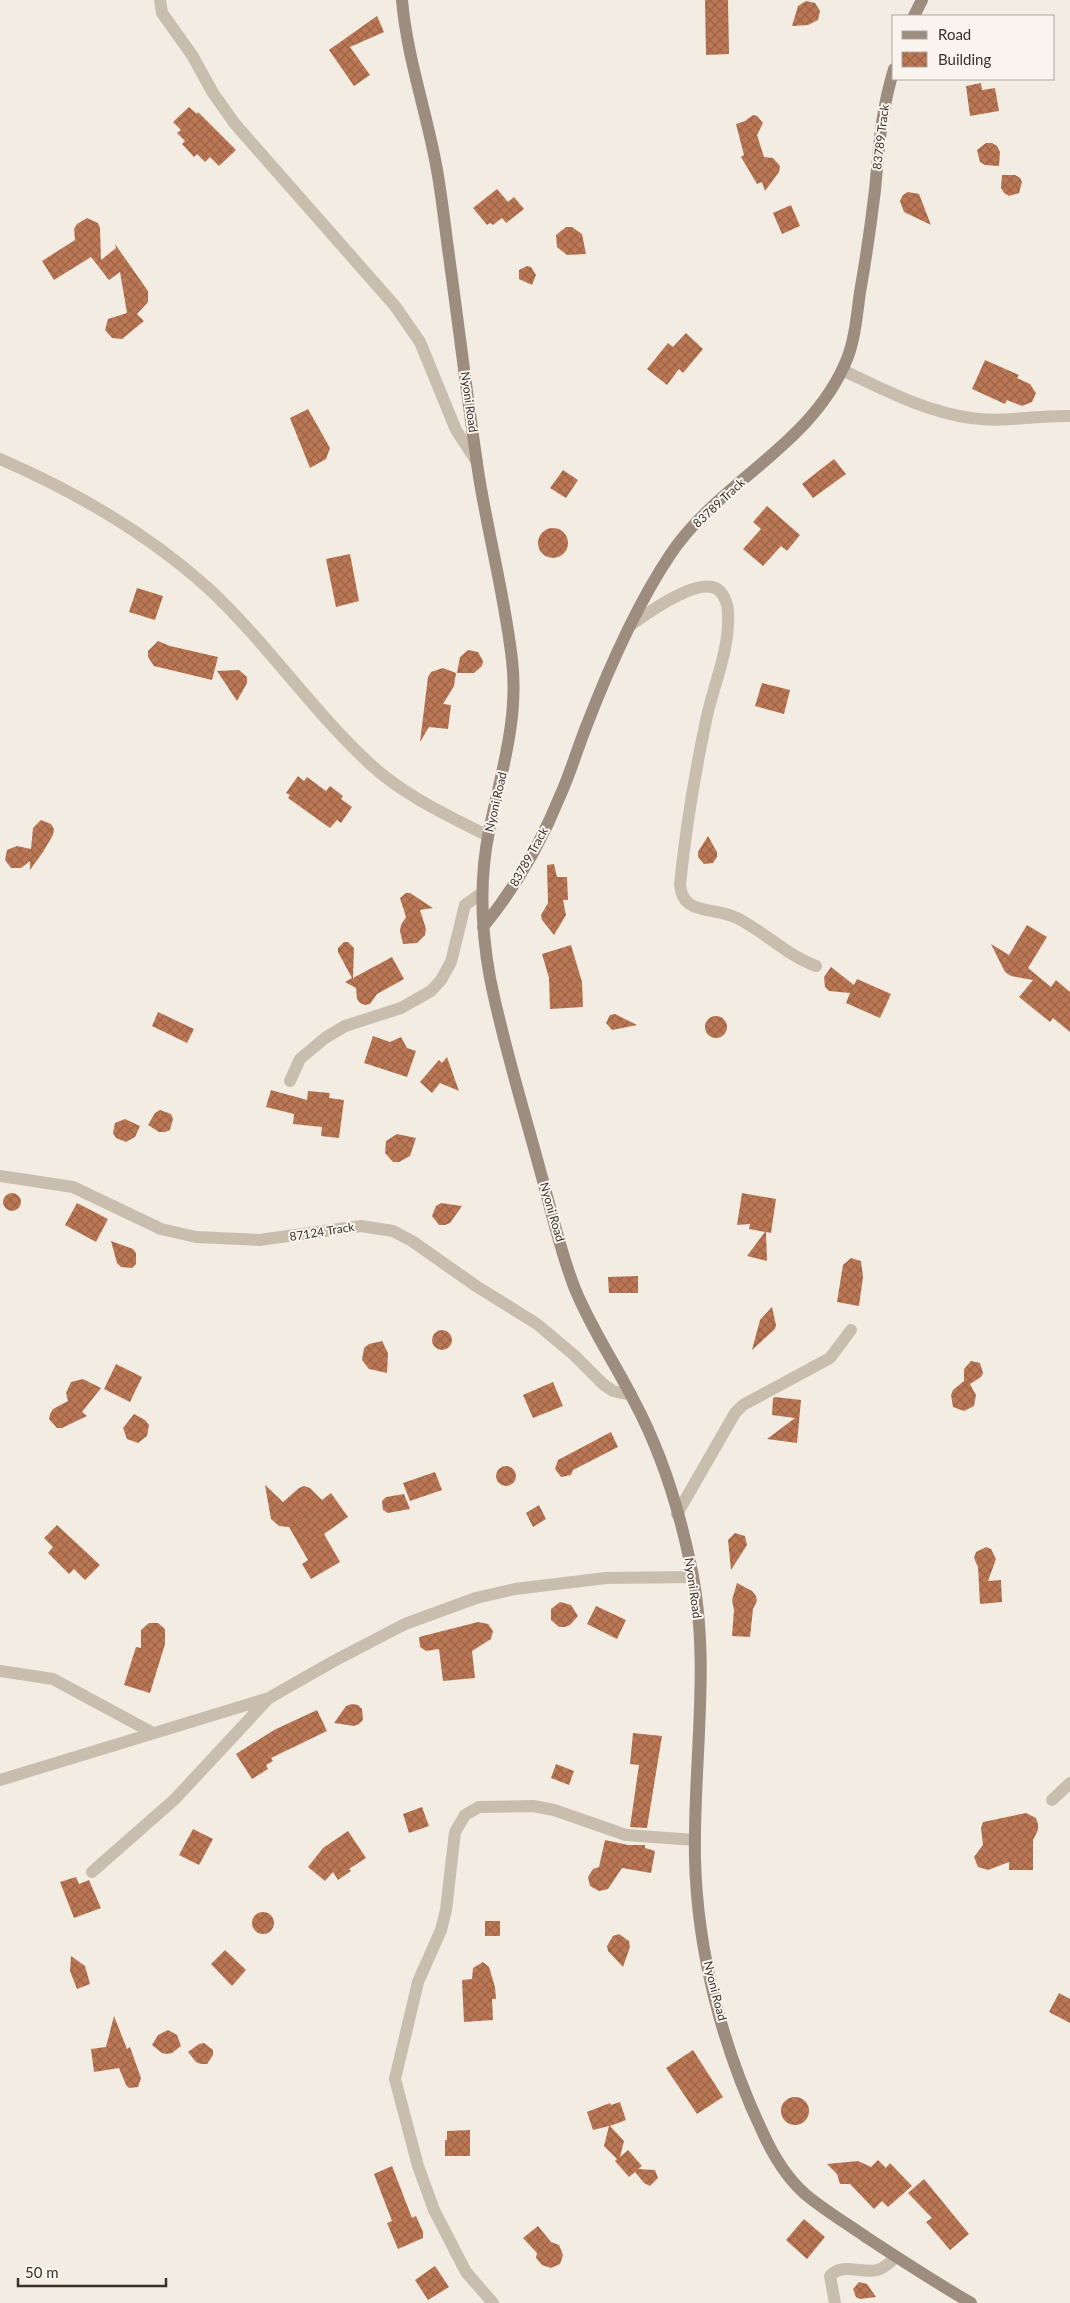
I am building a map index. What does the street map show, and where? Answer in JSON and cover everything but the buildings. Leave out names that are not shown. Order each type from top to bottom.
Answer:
[{"type":"street","points":[[160,0],[162,13],[192,55],[212,93],[235,124],[395,306],[410,326],[431,368],[456,430],[477,462]]},
{"type":"street","name":"Nyoni Road","points":[[402,0],[408,49],[438,172],[477,462],[512,656],[514,692],[506,764],[488,836],[482,892],[483,927],[490,976],[510,1061],[571,1280],[586,1315],[631,1395],[659,1452],[693,1577],[699,1630],[700,1731],[695,1840],[698,1906],[707,1963],[742,2083],[765,2139],[782,2167],[802,2192],[839,2219],[971,2303]]},
{"type":"street","points":[[914,15],[922,0]]},
{"type":"street","name":"83789 Track","points":[[483,927],[514,887],[544,831],[560,796],[586,725],[632,624],[648,592],[679,542],[696,523],[804,424],[832,388],[842,370],[852,341],[874,193],[884,103],[892,76]]},
{"type":"street","points":[[842,370],[908,400],[940,412],[972,418],[1010,419],[1070,416]]},
{"type":"street","points":[[0,459],[50,481],[160,550],[207,588],[248,629],[338,731],[370,764],[405,790],[437,810],[488,836]]},
{"type":"street","points":[[632,624],[684,593],[708,587],[716,588],[721,593],[728,612],[726,645],[724,660],[710,702],[687,815],[680,884],[681,894],[692,906],[721,912],[742,920],[796,959],[816,966]]},
{"type":"street","points":[[290,1081],[300,1059],[325,1038],[345,1026],[420,1000],[431,991],[441,980],[451,962],[466,906],[482,892]]},
{"type":"street","name":"87124 Track","points":[[0,1176],[73,1187],[161,1229],[196,1237],[259,1240],[361,1226],[393,1231],[412,1241],[476,1286],[537,1324],[569,1350],[603,1384],[613,1391],[631,1395]]},
{"type":"street","points":[[677,1514],[735,1412],[755,1398],[830,1358],[851,1330]]},
{"type":"street","points":[[0,1780],[269,1698],[405,1624],[476,1598],[515,1589],[606,1578],[693,1577]]},
{"type":"street","points":[[0,1671],[52,1679],[153,1733]]},
{"type":"street","points":[[92,1872],[187,1787],[269,1698]]},
{"type":"street","points":[[1052,1800],[1070,1783]]},
{"type":"street","points":[[493,2303],[479,2290],[466,2272],[434,2210],[418,2166],[395,2079],[418,1982],[443,1923],[455,1832],[465,1815],[472,1809],[501,1805],[533,1806],[554,1810],[626,1835],[695,1840]]},
{"type":"street","points":[[835,2303],[830,2276],[835,2271],[852,2269],[877,2270],[896,2257]]}]
